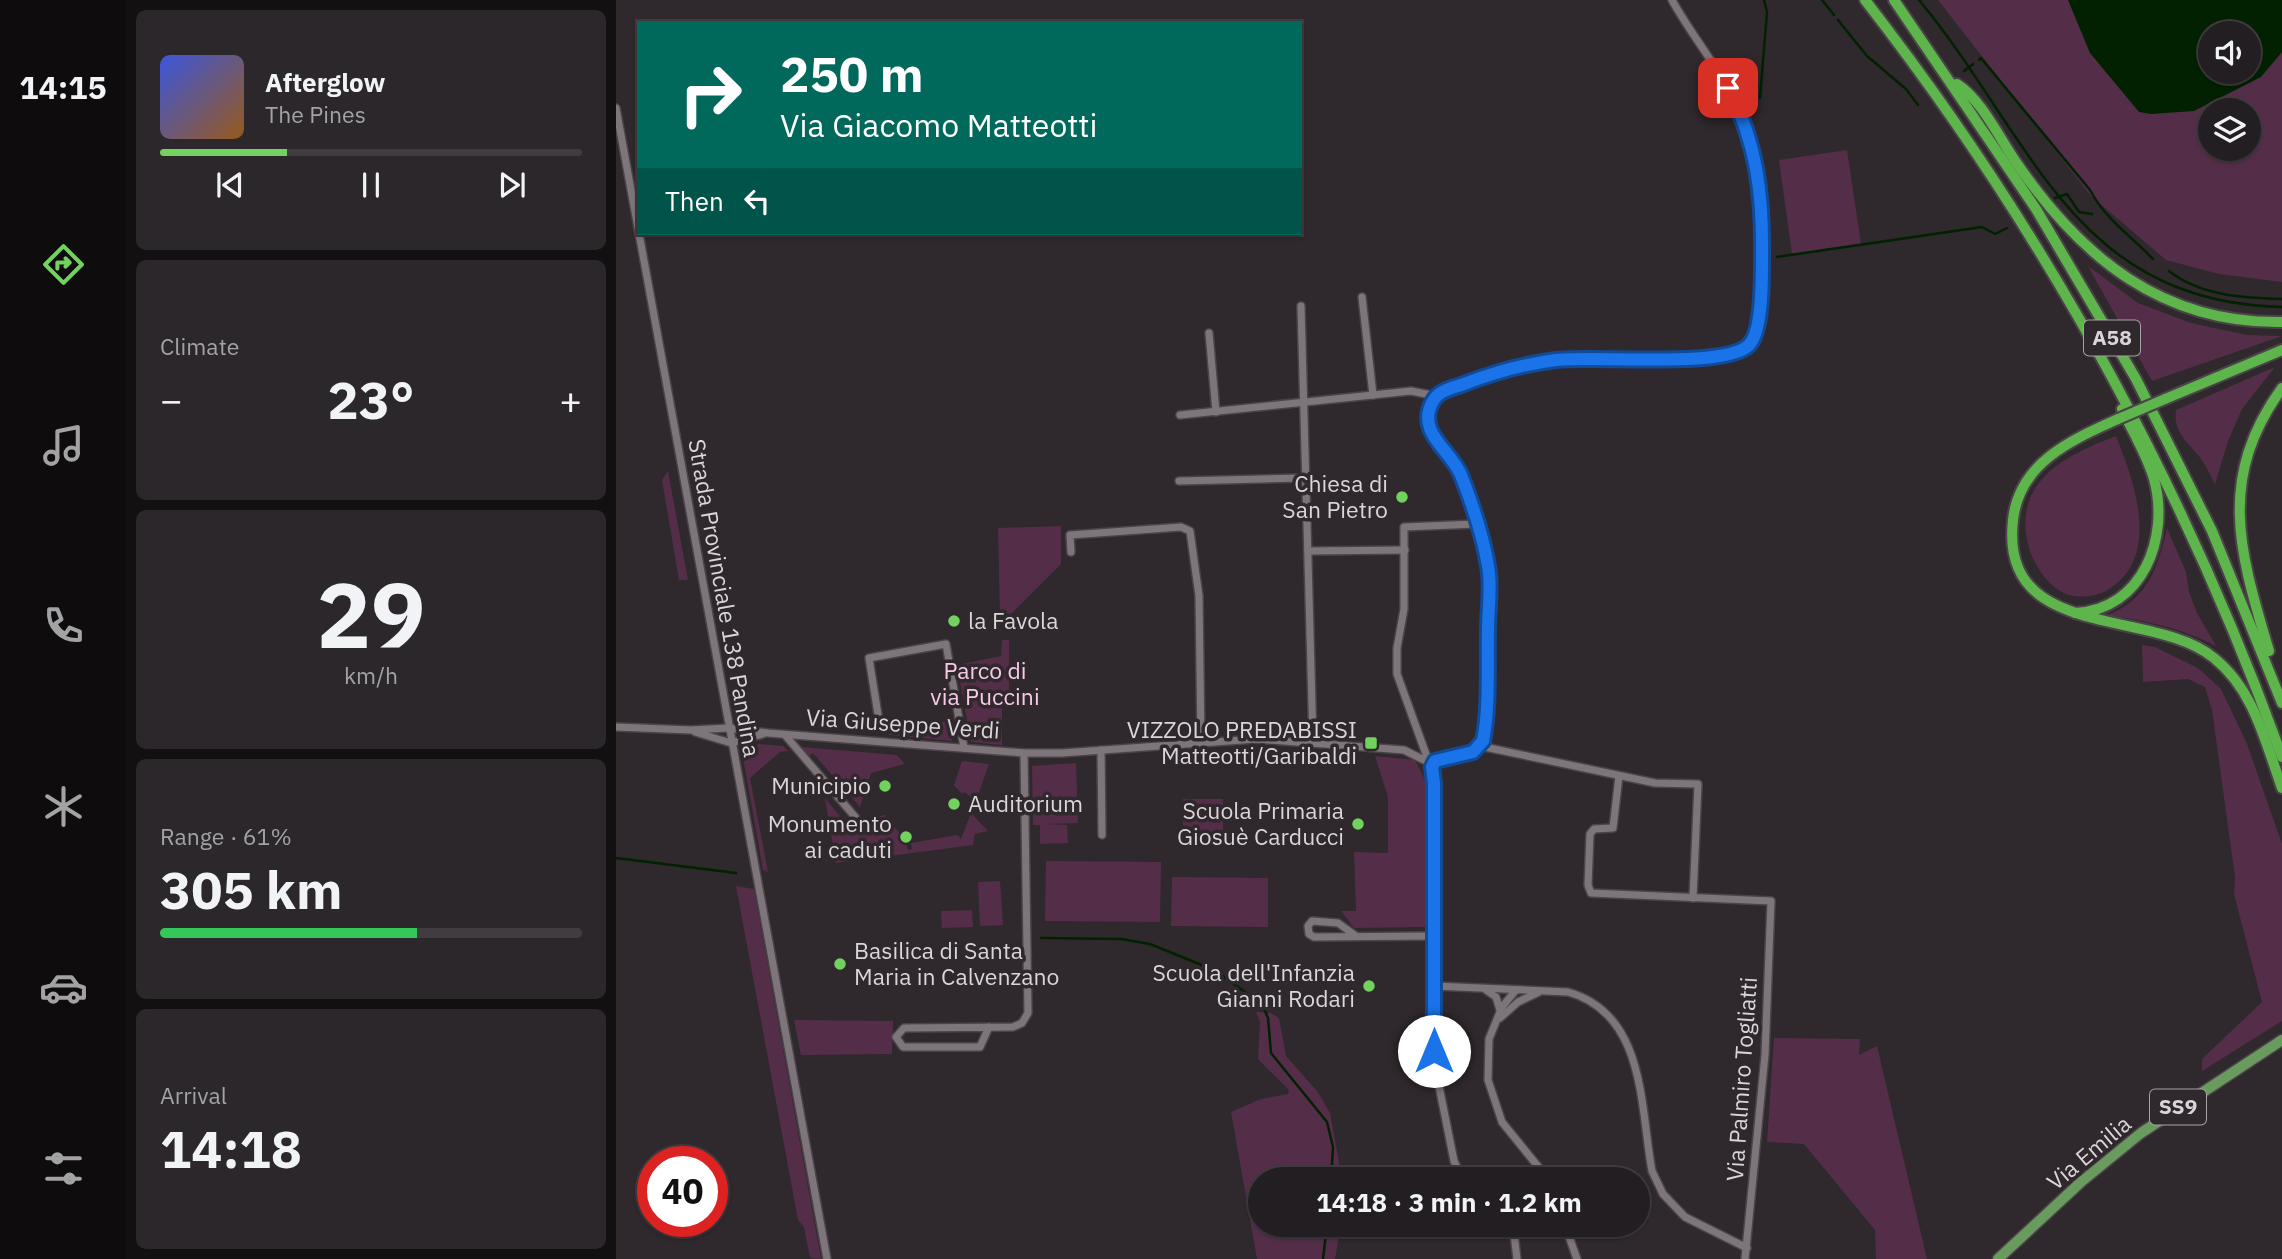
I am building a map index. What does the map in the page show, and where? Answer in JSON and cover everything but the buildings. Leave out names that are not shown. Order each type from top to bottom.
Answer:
[{"type":"highway","name":"A58","points":[[1865,0],[1993,175],[2087,330],[2155,457],[2207,567],[2282,757]]},
{"type":"highway","name":"A58","points":[[1894,0],[2072,267],[2149,403],[2212,531],[2282,703]]},
{"type":"highway","name":"A58","points":[[1948,79],[1974,101],[2057,218],[2090,252],[2111,268],[2153,293],[2197,310],[2249,320],[2282,321]]},
{"type":"highway","name":"A58","points":[[2072,613],[2109,606],[2131,590],[2149,562],[2158,522],[2158,498],[2149,464],[2087,330]]},
{"type":"highway","points":[[2282,350],[2118,419],[2071,441],[2043,461],[2025,482],[2014,512],[2013,543],[2023,574],[2041,596],[2072,613],[2172,636],[2212,656],[2233,676],[2253,707],[2282,788]]},
{"type":"highway","points":[[2282,388],[2249,450],[2241,486],[2239,526],[2246,575],[2282,694]]},
{"type":"main road","name":"Via Emilia","points":[[1998,1259],[2081,1182],[2141,1133],[2282,1040]]},
{"type":"street","points":[[1180,415],[1416,391],[1436,396],[1499,370],[1559,359],[1709,358],[1742,350],[1753,340],[1757,326],[1762,221],[1757,166],[1745,124],[1728,88],[1672,0]]},
{"type":"street","name":"Strada Provinciale 138 Pandina","points":[[616,108],[637,224]]},
{"type":"street","name":"Strada Provinciale 138 Pandina","points":[[639,235],[827,1259]]},
{"type":"street","points":[[1362,297],[1373,395]]},
{"type":"street","points":[[1301,306],[1313,743]]},
{"type":"street","points":[[1209,333],[1216,412]]},
{"type":"street","points":[[1436,396],[1429,415],[1433,436],[1458,468],[1486,556],[1490,584],[1486,693],[1480,746],[1471,753],[1433,764],[1436,1077],[1457,1167]]},
{"type":"street","points":[[1179,481],[1305,478]]},
{"type":"street","points":[[1426,758],[1397,674],[1397,649],[1404,608],[1404,527],[1476,524]]},
{"type":"street","points":[[1071,552],[1070,535],[1181,527],[1190,531],[1199,596],[1201,743]]},
{"type":"street","points":[[1308,551],[1405,550]]},
{"type":"street","points":[[880,727],[869,658],[946,644],[964,748]]},
{"type":"street","points":[[616,727],[691,730],[728,728],[768,733]]},
{"type":"street","points":[[691,730],[731,743],[768,733]]},
{"type":"street","name":"Via Giuseppe Verdi","points":[[768,733],[1024,753],[1260,739],[1404,750],[1426,758],[1433,764]]},
{"type":"street","name":"Via Giuseppe Verdi","points":[[785,734],[856,818]]},
{"type":"street","points":[[1480,746],[1656,783],[1698,784],[1693,898],[1595,894],[1588,890],[1590,834],[1594,829],[1613,828],[1619,776]]},
{"type":"street","points":[[1101,750],[1102,835]]},
{"type":"street","points":[[989,1027],[980,1047],[903,1046],[898,1044],[896,1037],[904,1028],[989,1027],[1013,1027],[1022,1023],[1028,1013],[1024,753]]},
{"type":"street","name":"Via Palmiro Togliatti","points":[[1693,898],[1771,901],[1765,1055],[1745,1259]]},
{"type":"street","points":[[1356,936],[1334,922],[1312,921],[1308,926],[1308,934],[1314,937],[1434,936]]},
{"type":"street","points":[[1434,986],[1545,990],[1568,992],[1585,998],[1617,1027],[1636,1066],[1650,1163],[1657,1185],[1685,1217],[1747,1248]]},
{"type":"street","points":[[1482,988],[1496,997],[1500,1013]]},
{"type":"street","points":[[1512,1006],[1516,989]]},
{"type":"street","points":[[1516,989],[1500,1013],[1489,1039],[1487,1058],[1493,1102],[1509,1133],[1538,1167]]},
{"type":"street","points":[[1496,1024],[1512,1006],[1545,990]]},
{"type":"street","points":[[1514,1237],[1517,1259]]},
{"type":"street","points":[[1569,1237],[1577,1259]]},
{"type":"green space","points":[[1938,0],[2282,0],[2282,282],[2219,274],[2166,260],[2091,196]]},
{"type":"green space","points":[[1847,150],[1861,244],[1792,254],[1779,160]]},
{"type":"green space","points":[[2088,266],[2138,303],[2191,323],[2247,335],[2282,336],[2152,381]]},
{"type":"green space","points":[[2275,367],[2242,409],[2228,441],[2215,484],[2203,462],[2178,429],[2176,410]]},
{"type":"green space","points":[[2116,436],[2136,496],[2139,540],[2134,560],[2124,577],[2106,591],[2096,595],[2069,595],[2052,585],[2034,561],[2025,525],[2028,505],[2035,489],[2046,475],[2061,463]]},
{"type":"green space","points":[[668,471],[688,580],[679,580],[662,480]]},
{"type":"green space","points":[[1061,526],[1061,564],[1011,614],[1000,615],[998,528]]},
{"type":"green space","points":[[2167,528],[2186,572],[2189,592],[2197,613],[2216,646],[2164,626],[2108,615],[2122,608],[2142,591],[2160,556]]},
{"type":"green space","name":"Parco di via Puccini","points":[[1002,640],[1009,640],[1009,701],[1002,701],[1002,745],[971,742],[957,665],[1001,656]]},
{"type":"green space","points":[[2142,645],[2155,647],[2198,668],[2221,689],[2247,744],[2282,844],[2282,1021],[2202,1071],[2202,1059],[2262,1002],[2234,894],[2235,877],[2212,710],[2205,687],[2188,679],[2143,682]]},
{"type":"green space","points":[[949,721],[952,741],[889,735],[891,732],[931,724],[931,728],[937,727],[937,723]]},
{"type":"green space","points":[[758,744],[783,746],[789,751],[780,752],[750,778],[768,872],[763,870],[744,763],[745,755]]},
{"type":"green space","points":[[802,747],[897,755],[905,764],[871,773],[860,807],[813,753],[808,757]]},
{"type":"green space","points":[[1375,756],[1415,760],[1430,790],[1425,927],[1354,928],[1341,911],[1356,911],[1354,852],[1388,853],[1388,797]]},
{"type":"green space","points":[[962,761],[989,764],[976,801],[964,792],[962,794],[954,785]]},
{"type":"green space","points":[[1076,763],[1078,823],[1045,824],[1067,825],[1068,843],[1040,844],[1040,825],[1033,825],[1032,766]]},
{"type":"green space","points":[[825,798],[852,831],[866,819],[885,815],[905,840],[908,850],[912,849],[911,843],[957,835],[961,839],[971,813],[988,831],[975,834],[973,845],[836,863]]},
{"type":"green space","points":[[1183,799],[1223,799],[1223,842],[1183,842]]},
{"type":"green space","points":[[1046,861],[1161,862],[1160,922],[1045,921]]},
{"type":"green space","points":[[1172,877],[1268,878],[1268,927],[1171,926]]},
{"type":"green space","points":[[1000,881],[1003,925],[980,926],[978,882]]},
{"type":"green space","points":[[736,886],[754,889],[821,1259],[810,1258],[804,1227],[798,1220]]},
{"type":"green space","points":[[972,910],[973,927],[942,928],[941,911]]},
{"type":"green space","points":[[1256,1012],[1271,1013],[1279,1018],[1286,1056],[1317,1091],[1330,1113],[1340,1167],[1248,1167],[1248,1208],[1231,1112],[1261,1099],[1288,1094],[1289,1090],[1258,1059],[1260,1022]]},
{"type":"green space","points":[[794,1020],[893,1021],[892,1054],[801,1055]]},
{"type":"green space","points":[[1774,1038],[1860,1039],[1859,1055],[1877,1046],[1927,1259],[1876,1259],[1875,1230],[1804,1144],[1767,1142]]},
{"type":"green space","points":[[1253,1237],[1339,1237],[1335,1259],[1257,1259]]},
{"type":"shaded area","points":[[2068,0],[2282,0],[2282,52],[2261,77],[2261,21],[2198,21],[2198,84],[2247,84],[2220,98],[2198,98],[2198,109],[2194,111],[2151,114],[2139,112],[2090,53]]},
{"type":"waterway","points":[[1760,98],[1767,12],[1764,0]]},
{"type":"waterway","points":[[1822,0],[1834,15]]},
{"type":"waterway","points":[[1919,0],[1958,52],[2028,156],[2064,203],[2105,244],[2153,276],[2211,298],[2282,307]]},
{"type":"waterway","points":[[1838,20],[1867,56],[1906,89],[1918,105]]},
{"type":"waterway","points":[[1979,60],[1981,58],[2111,219],[2153,259]]},
{"type":"waterway","points":[[1964,71],[1973,64]]},
{"type":"waterway","points":[[2055,198],[2067,194],[2079,212],[2092,214]]},
{"type":"waterway","points":[[1777,257],[1982,227],[1995,234],[2007,228]]},
{"type":"waterway","points":[[2169,271],[2209,291],[2282,299]]},
{"type":"waterway","points":[[616,858],[736,873]]},
{"type":"waterway","points":[[1041,938],[1121,939],[1150,944],[1214,970],[1262,1004],[1268,1018],[1271,1053],[1327,1122],[1333,1147],[1332,1167]]},
{"type":"waterway","points":[[1323,1259],[1326,1237]]},
{"type":"place","name":"Chiesa di San Pietro","points":[[1402,497]]},
{"type":"place","name":"la Favola","points":[[954,621]]},
{"type":"place","name":"VIZZOLO PREDABISSI Matteotti/Garibaldi","points":[[1371,743]]},
{"type":"place","name":"Municipio","points":[[885,786]]},
{"type":"place","name":"Auditorium","points":[[954,804]]},
{"type":"place","name":"Scuola Primaria Giosuè Carducci","points":[[1358,824]]},
{"type":"place","name":"Monumento ai caduti","points":[[906,837]]},
{"type":"place","name":"Basilica di Santa Maria in Calvenzano","points":[[840,964]]},
{"type":"place","name":"Scuola dell'Infanzia Gianni Rodari","points":[[1369,986]]},
{"type":"route","points":[[1434,1051],[1432,767],[1435,761],[1473,752],[1483,741],[1490,584],[1486,556],[1458,468],[1433,436],[1429,415],[1431,403],[1441,392],[1518,366],[1559,359],[1709,358],[1736,353],[1750,344],[1757,326],[1761,282],[1761,201],[1752,145],[1728,88]]}]
